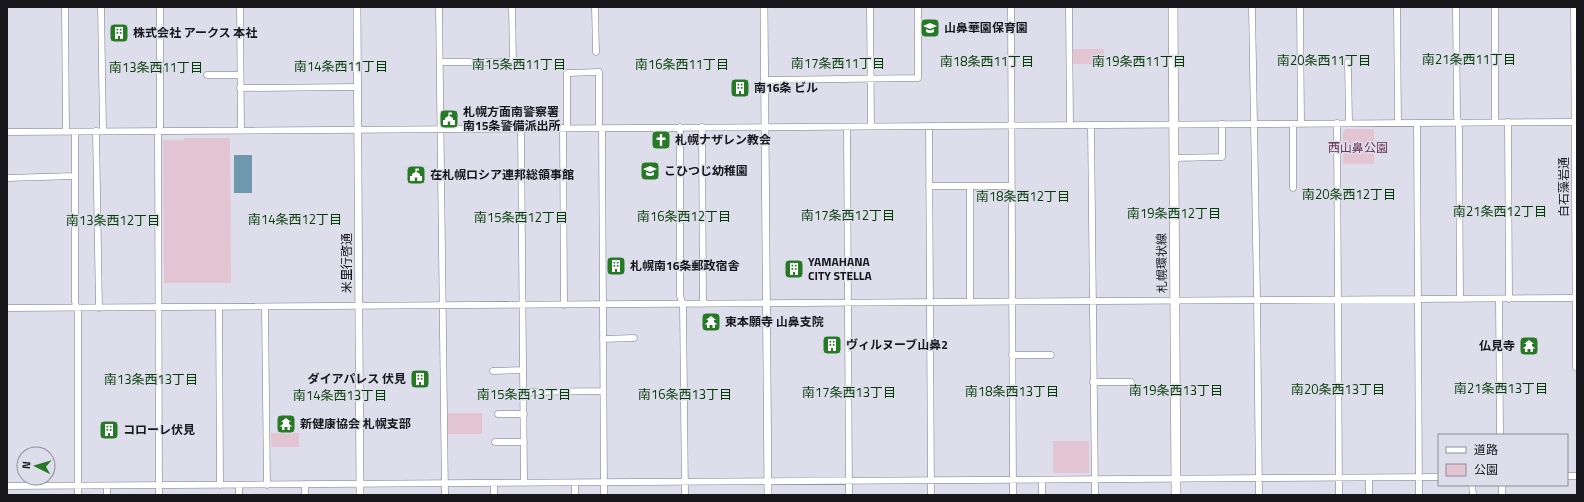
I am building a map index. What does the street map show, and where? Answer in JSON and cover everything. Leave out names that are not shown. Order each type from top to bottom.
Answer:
[{"type":"main road","name":"札幌環状線","points":[[1173,7],[1176,495]]},
{"type":"main road","name":"白石藻岩通","points":[[1574,7],[1577,367]]},
{"type":"street","points":[[65,7],[66,132]]},
{"type":"street","points":[[102,7],[103,131]]},
{"type":"street","points":[[159,495],[160,7]]},
{"type":"street","points":[[240,7],[241,130]]},
{"type":"street","name":"米里行啓通","points":[[357,7],[360,495]]},
{"type":"street","points":[[439,7],[445,495]]},
{"type":"street","points":[[440,62],[513,62],[512,7]]},
{"type":"street","points":[[595,7],[596,52]]},
{"type":"street","points":[[764,7],[768,495]]},
{"type":"street","points":[[870,7],[871,126]]},
{"type":"street","points":[[764,80],[918,78],[918,7]]},
{"type":"street","points":[[1011,7],[1013,495]]},
{"type":"street","points":[[1069,7],[1070,125]]},
{"type":"street","points":[[1252,7],[1255,124],[1259,495]]},
{"type":"street","points":[[1300,7],[1301,124]]},
{"type":"street","points":[[1397,7],[1398,123]]},
{"type":"street","points":[[1456,7],[1459,128],[1460,299]]},
{"type":"street","points":[[1494,7],[1495,122]]},
{"type":"street","points":[[1348,62],[1349,123]]},
{"type":"street","points":[[564,305],[565,128],[567,73],[599,72],[601,128],[604,495]]},
{"type":"street","points":[[208,76],[240,75]]},
{"type":"street","points":[[240,88],[357,87]]},
{"type":"street","points":[[1508,122],[1509,298]]},
{"type":"street","points":[[7,132],[1576,122]]},
{"type":"street","points":[[1337,123],[1339,495]]},
{"type":"street","points":[[1417,123],[1419,495]]},
{"type":"street","points":[[1174,158],[1222,157],[1222,124]]},
{"type":"street","points":[[1293,124],[1293,188]]},
{"type":"street","points":[[1091,125],[1095,495]]},
{"type":"street","points":[[847,126],[849,495]]},
{"type":"street","points":[[929,126],[931,495]]},
{"type":"street","points":[[680,127],[680,296],[683,304],[685,495]]},
{"type":"street","points":[[702,127],[703,304]]},
{"type":"street","points":[[521,128],[524,483]]},
{"type":"street","points":[[75,132],[75,302],[77,308],[78,495]]},
{"type":"street","points":[[96,132],[99,308]]},
{"type":"street","points":[[7,178],[75,176]]},
{"type":"street","points":[[929,186],[1011,186]]},
{"type":"street","points":[[970,186],[970,302]]},
{"type":"street","points":[[7,308],[1577,298]]},
{"type":"street","points":[[1499,299],[1500,434]]},
{"type":"street","points":[[265,306],[267,485]]},
{"type":"street","points":[[219,307],[220,485]]},
{"type":"street","points":[[603,339],[634,338]]},
{"type":"street","points":[[1012,356],[1051,355]]},
{"type":"street","points":[[493,371],[523,370]]},
{"type":"street","points":[[1093,382],[1131,382]]},
{"type":"street","points":[[523,392],[603,391]]},
{"type":"street","points":[[498,414],[524,414]]},
{"type":"street","points":[[495,442],[524,442]]},
{"type":"street","points":[[7,486],[1438,477]]},
{"type":"street","points":[[1368,495],[1369,478]]},
{"type":"street","points":[[1042,480],[1042,495]]},
{"type":"street","points":[[494,483],[494,495]]},
{"type":"street","points":[[575,483],[576,495]]},
{"type":"street","points":[[305,484],[305,495]]},
{"type":"street","points":[[239,485],[239,495]]},
{"type":"street","points":[[107,486],[108,495]]},
{"type":"green space","points":[[1073,49],[1104,49],[1104,64],[1073,64]]},
{"type":"green space","name":"西山鼻公園","points":[[1346,129],[1374,129],[1374,164],[1343,164],[1343,132]]},
{"type":"green space","points":[[184,138],[230,138],[231,283],[164,283],[163,140],[184,140]]},
{"type":"green space","points":[[448,413],[482,413],[482,434],[448,434]]},
{"type":"green space","points":[[271,433],[299,433],[299,447],[271,447]]},
{"type":"green space","points":[[1053,441],[1089,441],[1089,473],[1053,473]]},
{"type":"water","points":[[234,155],[252,155],[252,193],[234,193]]},
{"type":"place","name":"山鼻華園保育園","points":[[930,28]]},
{"type":"place","name":"株式会社 アークス 本社","points":[[119,33]]},
{"type":"place","name":"南16条 ビル","points":[[740,88]]},
{"type":"place","name":"札幌方面南警察署 南15条警備派出所","points":[[449,119]]},
{"type":"place","name":"札幌ナザレン教会","points":[[661,140]]},
{"type":"place","name":"こひつじ幼稚園","points":[[650,171]]},
{"type":"place","name":"在札幌ロシア連邦総領事館","points":[[416,175]]},
{"type":"place","name":"札幌南16条郵政宿舎","points":[[616,266]]},
{"type":"place","name":"YAMAHANA CITY STELLA","points":[[794,269]]},
{"type":"place","name":"東本願寺 山鼻支院","points":[[711,322]]},
{"type":"place","name":"ヴィルヌーブ山鼻2","points":[[832,345]]},
{"type":"place","name":"仏見寺","points":[[1529,346]]},
{"type":"place","name":"ダイアパレス 伏見","points":[[420,379]]},
{"type":"place","name":"新健康協会 札幌支部","points":[[286,424]]},
{"type":"place","name":"コローレ伏見","points":[[109,430]]},
{"type":"district","name":"南21条西11丁目","points":[[1469,59]]},
{"type":"district","name":"南20条西11丁目","points":[[1324,60]]},
{"type":"district","name":"南18条西11丁目","points":[[987,61]]},
{"type":"district","name":"南19条西11丁目","points":[[1139,61]]},
{"type":"district","name":"南17条西11丁目","points":[[838,63]]},
{"type":"district","name":"南15条西11丁目","points":[[519,64]]},
{"type":"district","name":"南16条西11丁目","points":[[682,64]]},
{"type":"district","name":"南14条西11丁目","points":[[341,66]]},
{"type":"district","name":"南13条西11丁目","points":[[156,67]]},
{"type":"district","name":"南20条西12丁目","points":[[1349,194]]},
{"type":"district","name":"南18条西12丁目","points":[[1023,196]]},
{"type":"district","name":"南21条西12丁目","points":[[1500,211]]},
{"type":"district","name":"南19条西12丁目","points":[[1174,213]]},
{"type":"district","name":"南17条西12丁目","points":[[848,215]]},
{"type":"district","name":"南16条西12丁目","points":[[684,216]]},
{"type":"district","name":"南15条西12丁目","points":[[521,217]]},
{"type":"district","name":"南14条西12丁目","points":[[295,219]]},
{"type":"district","name":"南13条西12丁目","points":[[113,220]]},
{"type":"district","name":"南13条西13丁目","points":[[151,379]]},
{"type":"district","name":"南21条西13丁目","points":[[1501,388]]},
{"type":"district","name":"南20条西13丁目","points":[[1338,389]]},
{"type":"district","name":"南19条西13丁目","points":[[1176,390]]},
{"type":"district","name":"南18条西13丁目","points":[[1012,391]]},
{"type":"district","name":"南17条西13丁目","points":[[849,392]]},
{"type":"district","name":"南15条西13丁目","points":[[524,394]]},
{"type":"district","name":"南16条西13丁目","points":[[685,394]]},
{"type":"district","name":"南14条西13丁目","points":[[340,395]]}]
